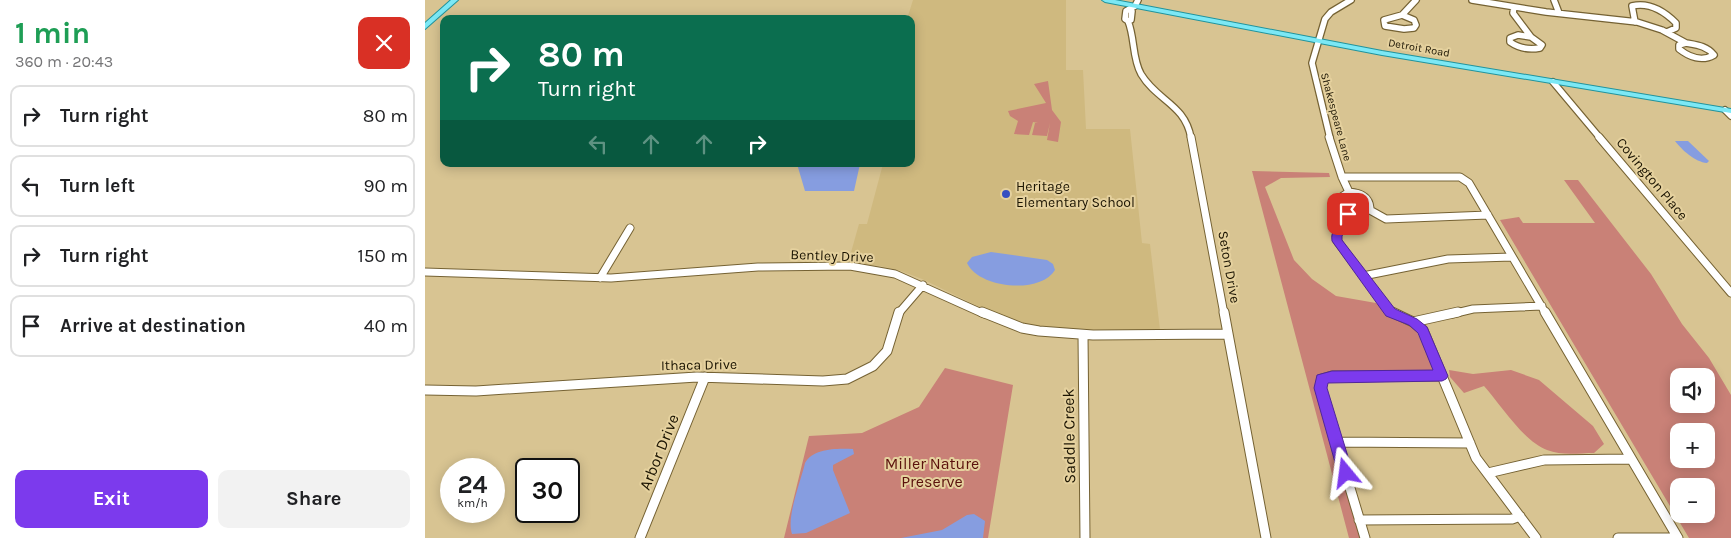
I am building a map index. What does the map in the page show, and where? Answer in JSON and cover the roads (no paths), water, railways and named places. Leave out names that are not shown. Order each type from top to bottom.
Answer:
[{"type":"main road","points":[[425,27],[455,0]]},
{"type":"main road","name":"Detroit Road","points":[[1105,0],[1136,3],[1318,41],[1728,111]]},
{"type":"street","name":"Shakespeare Lane","points":[[1349,192],[1342,177],[1313,73],[1312,58],[1327,16],[1351,0]]},
{"type":"street","points":[[1402,15],[1414,20],[1416,25],[1414,28],[1403,30],[1385,26],[1384,20],[1402,15],[1416,0]]},
{"type":"street","points":[[1473,0],[1635,22],[1667,32],[1686,43],[1707,48],[1714,55],[1706,58],[1690,56],[1679,49],[1679,45],[1686,43]]},
{"type":"street","points":[[1554,0],[1559,13]]},
{"type":"street","name":"Seton Drive","points":[[1136,3],[1127,11],[1125,16],[1133,32],[1140,74],[1152,89],[1179,111],[1189,125],[1266,538]]},
{"type":"street","points":[[1635,22],[1632,6],[1634,4],[1654,5],[1662,9],[1676,23],[1676,28],[1667,32]]},
{"type":"street","points":[[1514,7],[1513,13],[1531,37],[1541,42],[1540,48],[1524,49],[1516,46],[1509,40],[1511,36],[1518,35],[1531,37]]},
{"type":"street","name":"Covington Place","points":[[1553,82],[1731,293]]},
{"type":"street","points":[[1728,111],[1731,116]]},
{"type":"street","points":[[1342,177],[1460,177],[1469,183],[1678,538]]},
{"type":"street","points":[[1368,209],[1370,204],[1366,197],[1349,192],[1341,195],[1339,200],[1341,205],[1350,210],[1360,212],[1368,209],[1386,219],[1488,215]]},
{"type":"street","points":[[1350,210],[1336,236],[1337,241],[1391,312],[1413,322],[1423,330],[1476,458],[1536,538]]},
{"type":"street","points":[[600,278],[630,228]]},
{"type":"street","points":[[1363,276],[1448,259],[1512,257]]},
{"type":"street","name":"Bentley Drive","points":[[425,272],[600,278],[757,266],[844,266],[885,271],[923,285],[996,319],[1022,328],[1055,333],[1083,334],[1227,334]]},
{"type":"street","name":"Ithaca Drive","points":[[425,390],[476,391],[705,377],[842,380],[859,375],[873,366],[887,351],[898,314],[923,285]]},
{"type":"street","points":[[1413,322],[1473,309],[1541,306]]},
{"type":"street","name":"Saddle Creek","points":[[1083,334],[1085,538]]},
{"type":"street","points":[[1365,538],[1320,388],[1322,379],[1332,376],[1442,376]]},
{"type":"street","name":"Arbor Drive","points":[[640,538],[705,377]]},
{"type":"street","points":[[1336,442],[1470,443]]},
{"type":"street","points":[[1488,473],[1544,460],[1631,459]]},
{"type":"street","points":[[1359,520],[1512,518],[1520,516]]},
{"type":"street","points":[[1618,538],[1678,538]]},
{"type":"water","points":[[1675,141],[1688,141],[1709,161],[1707,163],[1693,158]]},
{"type":"water","points":[[798,167],[859,167],[854,191],[805,191]]},
{"type":"water","points":[[991,252],[1047,260],[1053,264],[1055,270],[1047,278],[1036,283],[1009,285],[996,283],[973,272],[967,263],[972,257]]},
{"type":"water","points":[[853,449],[854,454],[833,465],[833,470],[850,513],[806,533],[792,534],[792,509],[805,463],[814,454],[826,450]]},
{"type":"water","points":[[974,514],[985,521],[983,538],[901,538],[942,530],[967,515]]},
{"type":"place","name":"Heritage Elementary School","points":[[1006,194]]},
{"type":"park label","name":"Miller Nature Preserve","points":[[932,472]]}]
